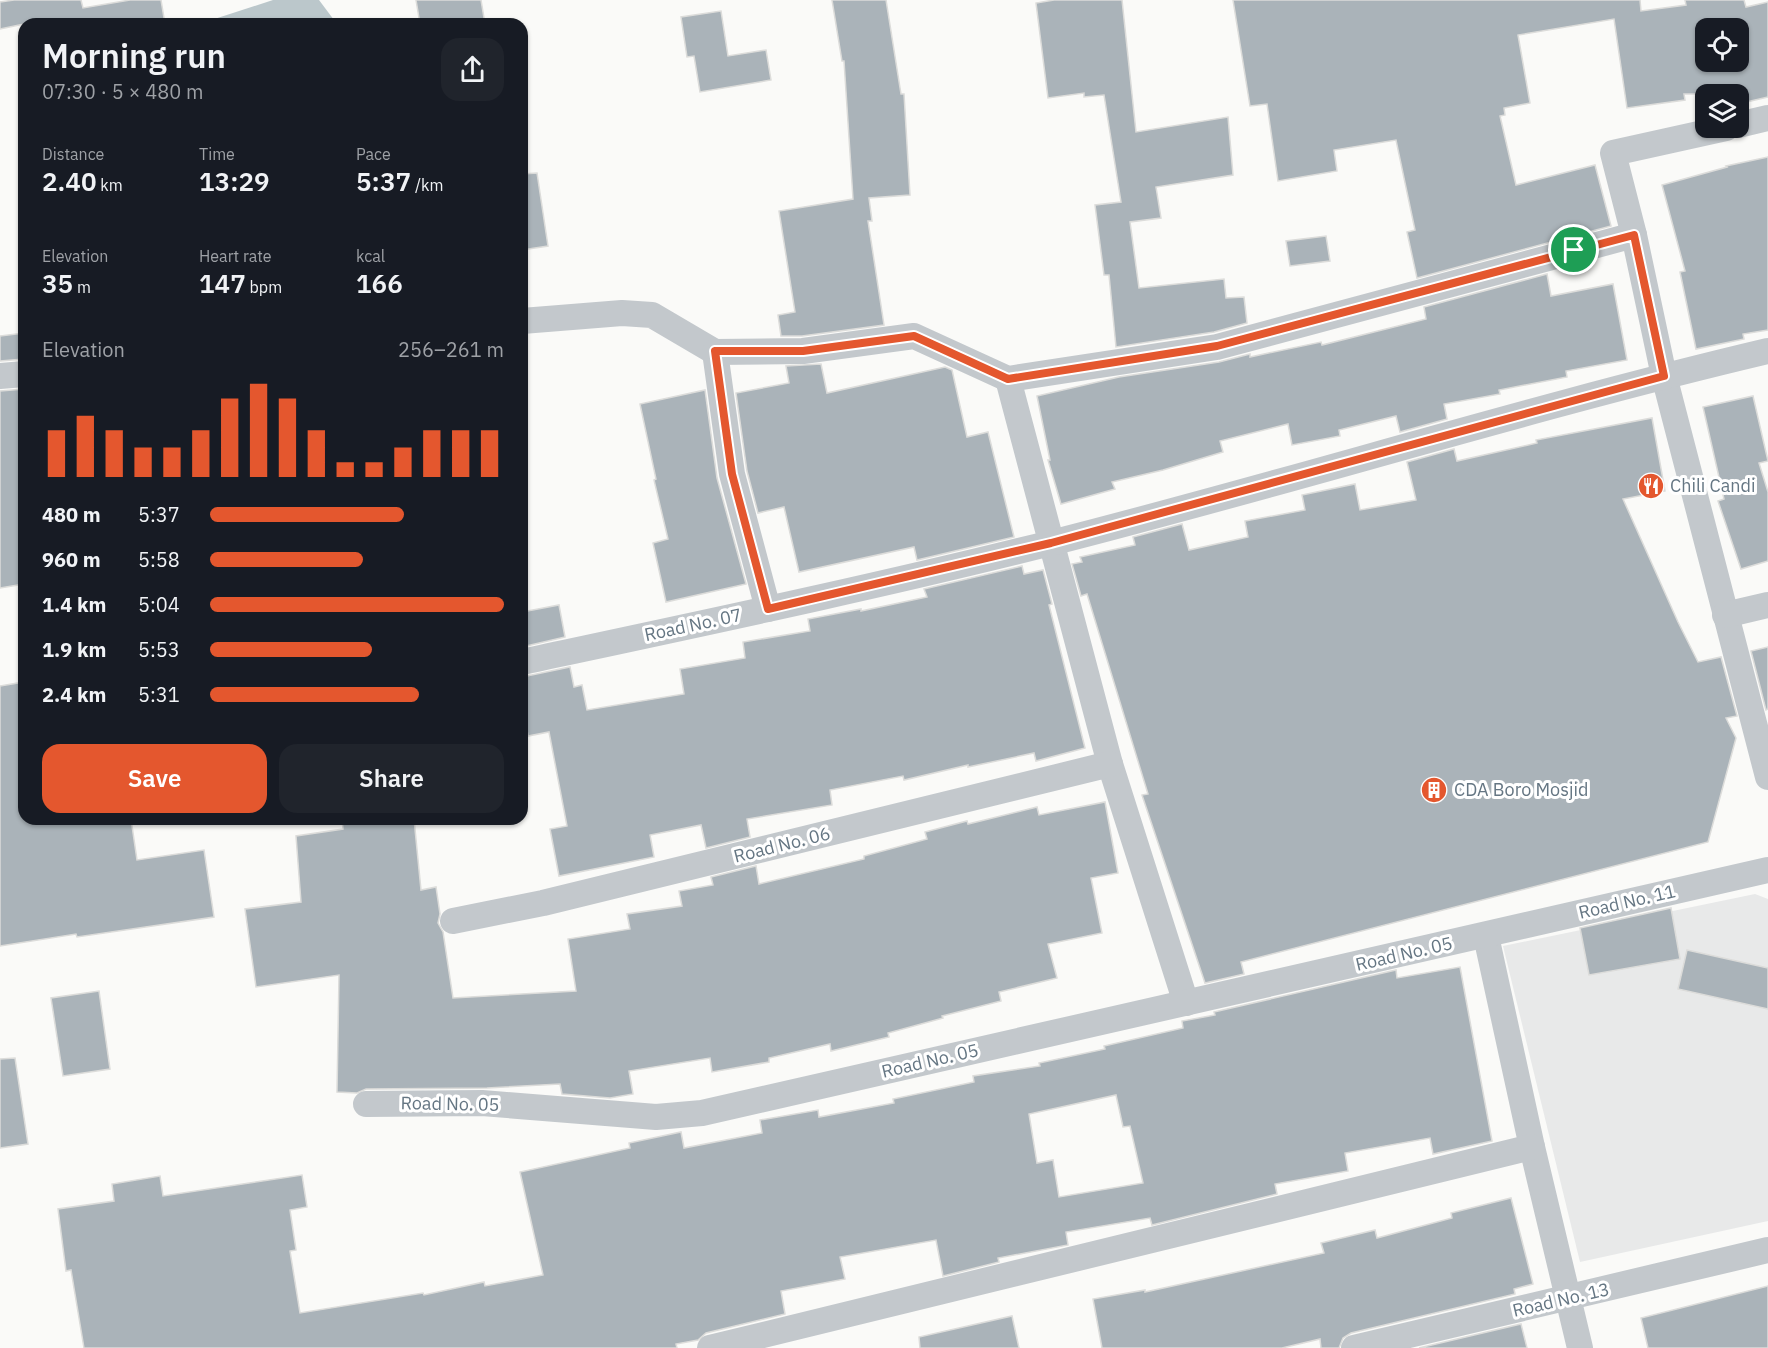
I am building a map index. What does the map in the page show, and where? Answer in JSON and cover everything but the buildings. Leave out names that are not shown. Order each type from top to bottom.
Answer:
[{"type":"street","points":[[1749,122],[1768,118]]},
{"type":"street","points":[[1695,135],[1613,153],[1634,235],[1664,376],[1768,777]]},
{"type":"street","points":[[528,321],[622,313],[652,315],[715,351],[803,351],[914,336],[1008,379],[1217,346],[1634,235]]},
{"type":"street","points":[[715,351],[732,474],[768,609]]},
{"type":"street","name":"Road No. 07","points":[[528,661],[768,609],[1051,543],[1664,376],[1768,351]]},
{"type":"street","points":[[0,376],[18,374]]},
{"type":"street","points":[[1008,379],[1110,764],[1186,1003]]},
{"type":"street","points":[[1725,615],[1768,605]]},
{"type":"street","name":"Road No. 06","points":[[453,921],[543,903],[1110,764]]},
{"type":"street","name":"Road No. 11","points":[[1486,936],[1768,870]]},
{"type":"street","points":[[1486,936],[1532,1147],[1580,1348]]},
{"type":"street","name":"Road No. 05","points":[[366,1104],[483,1103],[656,1117],[702,1113],[1486,936]]},
{"type":"street","points":[[710,1348],[1532,1147]]},
{"type":"street","name":"Road No. 13","points":[[1354,1348],[1768,1250]]},
{"type":"shaded area","points":[[273,0],[319,0],[332,18],[218,18]]},
{"type":"shaded area","points":[[1755,894],[1768,899],[1768,1221],[1580,1262],[1503,946]]},
{"type":"place","name":"Chili Candi","points":[[1651,486]]},
{"type":"place","name":"CDA Boro Mosjid","points":[[1434,790]]},
{"type":"route","points":[[1634,235],[1664,376],[1051,543],[768,609],[732,474],[715,351],[803,351],[914,336],[1008,379],[1217,346],[1574,250],[1634,235]]}]
